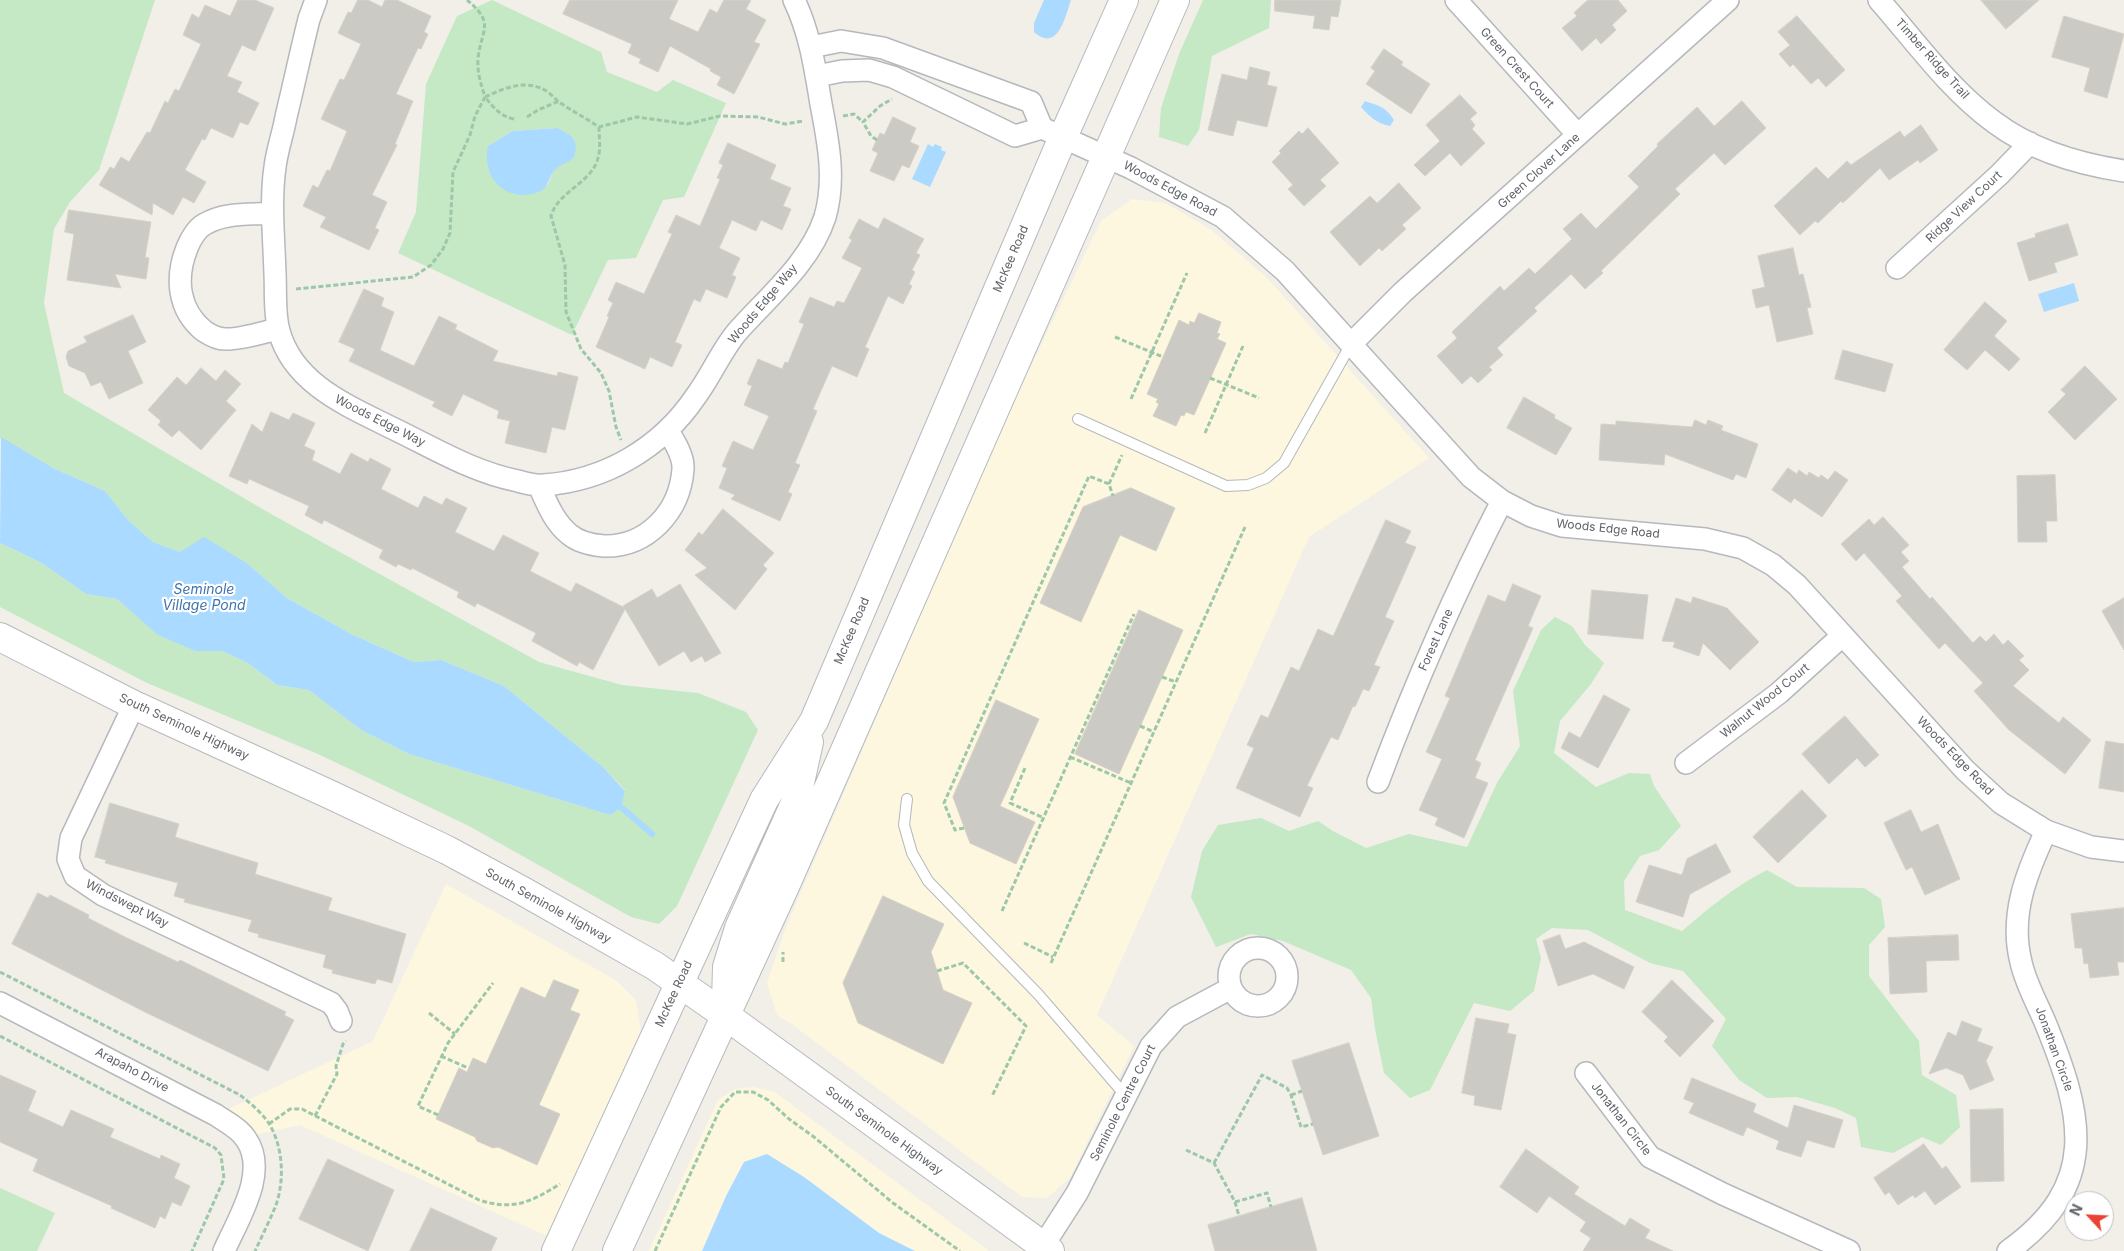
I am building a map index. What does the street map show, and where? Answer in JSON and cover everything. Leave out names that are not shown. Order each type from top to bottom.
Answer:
[{"type":"main road","name":"McKee Road","points":[[617,1251],[787,882],[1074,142],[1124,0]]},
{"type":"main road","name":"McKee Road","points":[[556,1251],[764,800],[814,721],[1074,142],[1175,0]]},
{"type":"main road","name":"South Seminole Highway","points":[[0,637],[134,705],[447,850],[521,890],[680,983],[1044,1249]]},
{"type":"main road","points":[[726,1015],[727,967],[739,928],[796,801],[814,721]]},
{"type":"street","name":"Woods Edge Way","points":[[316,0],[309,18],[275,167],[272,213],[278,329],[287,353],[319,388],[340,402],[474,468],[506,479],[539,486],[568,482],[597,474],[629,460],[668,431],[695,398],[735,335],[788,277],[809,249],[824,218],[830,189],[831,158],[811,47],[794,0]]},
{"type":"street","name":"Green Crest Court","points":[[1456,0],[1578,135]]},
{"type":"street","name":"Green Clover Lane","points":[[1351,344],[1403,292],[1728,0]]},
{"type":"street","name":"Timber Ridge Trail","points":[[1879,0],[1961,93],[1994,122],[2030,143],[2068,159],[2124,171]]},
{"type":"street","points":[[811,47],[841,41],[883,48],[919,77],[1015,136],[1074,142]]},
{"type":"street","points":[[817,76],[842,71],[869,70],[919,77],[1031,102],[1074,142]]},
{"type":"street","name":"Woods Edge Road","points":[[1074,142],[1223,217],[1285,271],[1471,477],[1502,501],[1531,516],[1562,526],[1705,539],[1743,548],[1772,565],[1797,585],[1965,770],[2000,803],[2046,830],[2091,847],[2124,852]]},
{"type":"street","name":"Ridge View Court","points":[[1897,268],[1999,175],[2030,143]]},
{"type":"street","points":[[272,213],[222,216],[203,225],[190,241],[181,264],[180,281],[182,299],[188,313],[195,323],[210,335],[225,339],[278,329]]},
{"type":"street","points":[[539,486],[551,511],[570,535],[592,546],[618,546],[640,539],[658,526],[677,498],[683,468],[676,444],[668,431]]},
{"type":"street","name":"Forest Lane","points":[[1378,782],[1407,704],[1480,542],[1502,501]]},
{"type":"street","name":"Walnut Wood Court","points":[[1686,764],[1779,693],[1842,636]]},
{"type":"street","name":"Windswept Way","points":[[134,705],[71,838],[68,859],[75,876],[103,895],[331,1003],[341,1020]]},
{"type":"street","name":"Jonathan Circle","points":[[2008,1251],[2028,1237],[2054,1210],[2070,1177],[2076,1149],[2076,1119],[2071,1093],[2021,962],[2017,928],[2020,896],[2046,830]]},
{"type":"street","name":"Seminole Centre Court","points":[[1044,1249],[1077,1193],[1151,1046],[1177,1017],[1231,988]]},
{"type":"street","name":"Arapaho Drive","points":[[0,1003],[216,1115],[237,1129],[245,1137],[254,1151],[254,1173],[250,1192],[224,1251]]},
{"type":"street","name":"Jonathan Circle","points":[[1586,1073],[1650,1157],[1723,1194],[1849,1251]]},
{"type":"lane","points":[[1078,419],[1226,486],[1248,485],[1266,478],[1284,462],[1351,344]]},
{"type":"lane","points":[[908,799],[904,825],[912,854],[928,880],[1038,994],[1125,1095]]},
{"type":"path","points":[[467,0],[484,18],[485,27],[478,58],[478,76],[485,97],[497,112],[514,120]]},
{"type":"path","points":[[877,140],[871,136],[863,122],[880,106],[892,99],[919,77]]},
{"type":"path","points":[[276,290],[397,280],[413,277],[431,266],[444,249],[450,234],[453,172],[485,97],[504,88],[521,85],[536,87],[546,91],[599,126],[637,117],[687,124],[720,116],[758,117],[784,124],[824,120]]},
{"type":"path","points":[[527,117],[559,101]]},
{"type":"path","points":[[599,126],[598,159],[592,171],[558,203],[553,210],[552,216],[565,265],[566,312],[581,349],[601,373],[606,385],[616,427],[629,460]]},
{"type":"path","points":[[1131,399],[1187,273]]},
{"type":"path","points":[[1115,337],[1163,357]]},
{"type":"path","points":[[1205,433],[1243,346]]},
{"type":"path","points":[[1210,378],[1259,398]]},
{"type":"path","points":[[1113,496],[1109,484],[1128,442]]},
{"type":"path","points":[[964,828],[955,830],[944,803],[1089,476],[1109,484]]},
{"type":"path","points":[[1051,963],[1245,527]]},
{"type":"path","points":[[1002,911],[1134,614]]},
{"type":"path","points":[[1162,677],[1176,682]]},
{"type":"path","points":[[1140,726],[1154,732]]},
{"type":"path","points":[[1070,757],[1131,783]]},
{"type":"path","points":[[1025,768],[1010,802],[1044,818]]},
{"type":"path","points":[[1024,944],[1053,957]]},
{"type":"path","points":[[937,971],[963,963],[1026,1026],[992,1096]]},
{"type":"path","points":[[438,1115],[418,1106],[441,1056],[493,983]]},
{"type":"path","points":[[429,1013],[455,1034]]},
{"type":"path","points":[[315,1116],[326,1091],[337,1074],[336,1066],[343,1044],[349,1038],[341,1020]]},
{"type":"path","points":[[0,1036],[215,1148],[221,1155],[224,1179],[192,1251]]},
{"type":"path","points":[[441,1056],[468,1068]]},
{"type":"path","points":[[1214,1163],[1262,1075],[1287,1088],[1301,1127],[1313,1124]]},
{"type":"path","points":[[1291,1095],[1302,1091]]},
{"type":"path","points":[[655,1251],[721,1106],[735,1092],[753,1092],[768,1100],[893,1202],[960,1251]]},
{"type":"path","points":[[269,1124],[290,1109],[302,1109],[479,1200],[492,1204],[508,1206],[523,1204],[537,1198],[562,1182]]},
{"type":"path","points":[[1186,1150],[1214,1163],[1235,1202],[1239,1216]]},
{"type":"path","points":[[1235,1202],[1267,1193],[1271,1207]]},
{"type":"path","points":[[255,1251],[261,1236]]},
{"type":"shaded area","points":[[1132,199],[1165,203],[1210,229],[1266,277],[1429,458],[1309,537],[1097,1015],[1134,1046],[1070,1178],[1047,1198],[1022,1197],[793,1025],[777,1015],[767,983],[786,927],[1002,426],[1101,221]]},
{"type":"shaded area","points":[[446,884],[617,981],[636,1000],[641,1032],[547,1236],[300,1125],[245,1137],[216,1115],[373,1041]]},
{"type":"shaded area","points":[[754,1087],[775,1092],[989,1251],[649,1251],[718,1100],[735,1089]]},
{"type":"green space","points":[[0,0],[155,0],[99,170],[70,202],[54,229],[44,303],[64,393],[271,514],[539,662],[622,685],[698,693],[746,712],[758,730],[677,906],[659,924],[631,917],[469,826],[318,754],[147,683],[0,607],[0,543],[40,562],[86,594],[117,599],[159,635],[195,651],[222,651],[248,663],[277,685],[309,690],[361,730],[409,754],[610,815],[625,790],[603,767],[504,686],[441,660],[414,662],[351,634],[287,598],[248,564],[180,552],[153,542],[128,520],[105,491],[53,468],[0,438]]},
{"type":"green space","points":[[492,0],[601,52],[607,72],[657,92],[673,80],[726,103],[684,197],[663,200],[636,258],[608,260],[572,335],[398,253],[416,212],[426,84],[457,16]],"holes":[[[556,128],[567,161],[554,169],[548,185],[488,146],[513,131]]]},
{"type":"green space","points":[[1203,0],[1271,0],[1269,28],[1212,56],[1199,130],[1188,146],[1159,137],[1161,108],[1179,54]]},
{"type":"green space","points":[[1555,617],[1572,626],[1585,645],[1604,663],[1591,684],[1560,721],[1554,753],[1596,787],[1629,773],[1650,774],[1654,786],[1681,826],[1659,850],[1640,856],[1624,881],[1625,910],[1682,931],[1733,890],[1767,870],[1797,887],[1864,888],[1881,899],[1885,927],[1869,945],[1869,976],[1919,1041],[1922,1075],[1956,1095],[1960,1127],[1941,1145],[1922,1137],[1893,1153],[1861,1147],[1856,1118],[1835,1108],[1797,1097],[1767,1098],[1739,1080],[1712,1046],[1726,1019],[1683,971],[1650,963],[1588,930],[1552,928],[1536,939],[1541,958],[1534,991],[1510,1011],[1474,1003],[1430,1090],[1410,1098],[1384,1073],[1371,998],[1351,970],[1283,941],[1251,934],[1216,947],[1191,897],[1202,851],[1218,825],[1261,818],[1289,831],[1318,821],[1366,848],[1409,834],[1467,847],[1497,783],[1520,746],[1513,691],[1541,630]]},
{"type":"green space","points":[[0,1188],[55,1213],[37,1251],[0,1251]]},
{"type":"water","points":[[1044,0],[1071,0],[1059,30],[1055,36],[1049,38],[1042,37],[1034,32],[1034,23]]},
{"type":"water","points":[[1365,101],[1388,112],[1394,120],[1390,126],[1377,121],[1367,114],[1361,107]]},
{"type":"water","points":[[557,128],[574,140],[575,154],[573,159],[553,172],[545,188],[526,195],[506,191],[498,185],[488,168],[488,146],[513,131]]},
{"type":"water","points":[[928,144],[933,147],[935,144],[942,147],[941,150],[946,152],[930,187],[912,179]]},
{"type":"water","points":[[2074,283],[2079,301],[2044,312],[2038,294]]},
{"type":"water","name":"Seminole Village Pond","points":[[1,437],[53,468],[105,491],[128,520],[153,542],[180,552],[204,537],[248,564],[287,598],[351,634],[414,662],[441,660],[504,686],[603,767],[625,791],[621,807],[610,815],[409,754],[361,730],[309,690],[277,685],[248,663],[222,651],[195,651],[158,635],[117,599],[86,594],[40,562],[0,543]]},
{"type":"water","points":[[767,1154],[804,1177],[879,1233],[915,1251],[702,1251],[726,1196],[744,1162]]},
{"type":"building","points":[[238,0],[255,0],[274,8],[255,51],[242,45],[227,76],[242,82],[237,92],[259,103],[248,125],[240,122],[233,138],[211,128],[205,140],[202,139],[185,170],[206,182],[194,203],[183,197],[173,215],[153,203],[152,215],[99,185],[110,167],[114,169],[121,157],[129,162],[147,132],[150,133],[165,101],[168,103],[175,89],[179,91],[201,44],[183,35],[192,14],[199,18],[205,5],[230,16]]},
{"type":"building","points":[[358,0],[368,0],[382,7],[385,0],[397,0],[431,16],[424,32],[428,34],[421,49],[418,48],[396,94],[413,101],[395,144],[397,145],[372,195],[387,202],[375,228],[379,230],[369,250],[320,227],[326,217],[303,206],[313,185],[318,188],[327,170],[330,171],[347,131],[321,119],[340,79],[344,80],[361,44],[338,33],[348,12],[351,13]]},
{"type":"building","points":[[570,0],[678,0],[669,19],[698,32],[710,9],[717,13],[724,0],[751,0],[746,9],[766,20],[754,42],[760,44],[734,94],[717,85],[721,77],[710,71],[711,69],[670,46],[658,72],[639,63],[641,59],[628,53],[632,44],[563,14]]},
{"type":"building","points":[[1275,0],[1341,0],[1338,17],[1331,16],[1329,30],[1313,28],[1315,16],[1275,11]]},
{"type":"building","points":[[1588,0],[1618,0],[1627,11],[1612,25],[1616,30],[1601,44],[1596,38],[1582,51],[1562,28],[1577,16],[1574,13]]},
{"type":"building","points":[[1981,0],[2039,0],[2006,29]]},
{"type":"building","points":[[1797,16],[1845,70],[1826,87],[1818,78],[1811,84],[1793,64],[1790,67],[1779,54],[1790,45],[1778,32]]},
{"type":"building","points":[[2064,16],[2124,34],[2107,98],[2084,91],[2090,68],[2052,57]]},
{"type":"building","points":[[1384,49],[1403,62],[1401,65],[1430,84],[1411,114],[1366,84],[1375,71],[1371,68]]},
{"type":"building","points":[[1250,67],[1270,72],[1267,85],[1277,87],[1267,127],[1237,120],[1233,136],[1208,130],[1222,74],[1247,80]]},
{"type":"building","points":[[1460,95],[1477,113],[1470,119],[1475,125],[1472,129],[1485,143],[1461,166],[1450,153],[1425,176],[1414,165],[1440,141],[1426,125]]},
{"type":"building","points":[[1742,101],[1766,128],[1725,165],[1714,153],[1675,189],[1680,194],[1601,271],[1603,273],[1585,289],[1571,274],[1534,308],[1537,311],[1497,348],[1503,355],[1489,367],[1492,370],[1478,383],[1471,376],[1462,384],[1437,356],[1457,338],[1452,332],[1500,286],[1504,291],[1529,268],[1535,274],[1572,239],[1563,229],[1581,213],[1596,229],[1639,187],[1628,176],[1658,146],[1657,144],[1697,107],[1714,126]]},
{"type":"building","points":[[893,117],[916,128],[910,142],[919,146],[909,168],[902,165],[894,181],[870,171],[878,153],[872,150],[880,133],[884,135]]},
{"type":"building","points":[[1921,125],[1938,150],[1920,163],[1918,160],[1889,180],[1880,168],[1843,203],[1841,201],[1818,223],[1815,221],[1800,235],[1774,206],[1816,167],[1828,179],[1847,161],[1851,165],[1900,131],[1904,137]]},
{"type":"building","points":[[1308,128],[1339,163],[1320,180],[1326,186],[1304,206],[1288,189],[1293,185],[1272,162],[1281,153],[1279,151],[1299,131],[1302,134]]},
{"type":"building","points":[[728,143],[776,165],[770,179],[791,188],[783,206],[791,209],[782,230],[761,220],[756,231],[732,220],[719,248],[740,258],[732,275],[736,277],[727,298],[706,289],[700,302],[694,299],[675,342],[682,345],[672,367],[650,357],[645,369],[596,347],[609,317],[607,316],[613,303],[608,300],[616,282],[644,294],[672,234],[668,232],[676,215],[700,226],[720,179],[717,178],[723,165],[719,163]]},
{"type":"building","points":[[1399,183],[1421,208],[1402,225],[1406,229],[1382,251],[1379,248],[1360,266],[1330,232],[1370,196],[1377,203]]},
{"type":"building","points":[[69,210],[151,222],[145,257],[149,258],[146,279],[115,274],[121,288],[67,280],[74,234],[65,232]]},
{"type":"building","points":[[884,218],[924,239],[916,253],[920,255],[912,270],[915,272],[909,284],[912,286],[903,304],[888,296],[865,347],[869,349],[857,377],[832,366],[813,409],[817,411],[795,463],[800,465],[788,492],[792,494],[780,521],[731,499],[735,495],[719,488],[727,468],[722,466],[733,441],[753,450],[769,416],[744,405],[752,386],[747,384],[758,359],[782,369],[785,362],[788,363],[804,324],[799,322],[810,297],[834,307],[837,301],[844,303],[862,268],[842,258],[852,240],[849,238],[859,219],[878,229]]},
{"type":"building","points":[[2068,224],[2078,255],[2054,263],[2057,272],[2029,281],[2017,243],[2036,237],[2035,234]]},
{"type":"building","points":[[1793,248],[1799,275],[1803,274],[1811,307],[1807,308],[1813,334],[1777,342],[1769,305],[1756,308],[1752,290],[1765,287],[1758,256]]},
{"type":"building","points":[[364,289],[384,298],[381,306],[394,312],[380,350],[414,366],[439,316],[457,325],[455,329],[498,351],[493,361],[557,376],[558,372],[578,377],[565,430],[552,427],[546,453],[505,443],[510,421],[497,418],[499,411],[463,394],[452,416],[432,406],[435,402],[349,361],[355,349],[339,342]]},
{"type":"building","points":[[1985,302],[2007,321],[1994,336],[2020,359],[2009,371],[1985,350],[1967,370],[1944,350]]},
{"type":"building","points":[[1199,313],[1221,322],[1217,333],[1220,334],[1217,339],[1226,343],[1194,415],[1186,412],[1184,416],[1181,415],[1176,426],[1153,416],[1159,404],[1156,402],[1158,399],[1147,394],[1179,320],[1189,325],[1190,321],[1194,323]]},
{"type":"building","points":[[133,315],[146,342],[128,351],[143,383],[109,399],[101,382],[91,386],[85,373],[69,366],[66,357],[68,351],[87,342],[84,337]]},
{"type":"building","points":[[1843,350],[1893,364],[1885,392],[1835,379]]},
{"type":"building","points":[[2085,366],[2117,399],[2075,440],[2048,412],[2066,394],[2061,390]]},
{"type":"building","points":[[201,368],[216,381],[225,370],[241,384],[226,401],[236,410],[201,450],[179,430],[172,437],[158,425],[161,421],[148,410],[177,377],[186,385]]},
{"type":"building","points":[[1524,397],[1555,415],[1554,418],[1572,428],[1556,455],[1507,428]]},
{"type":"building","points":[[271,412],[289,420],[293,413],[315,423],[304,446],[315,451],[312,460],[340,474],[351,453],[368,462],[370,458],[391,469],[381,489],[418,508],[424,496],[442,505],[446,498],[467,508],[455,532],[494,551],[503,535],[539,553],[530,571],[571,592],[576,583],[625,608],[623,606],[652,589],[657,598],[680,584],[721,653],[705,662],[702,656],[691,662],[684,651],[659,666],[625,609],[593,670],[579,662],[577,666],[532,641],[536,633],[477,603],[475,607],[457,597],[459,592],[412,568],[411,570],[398,564],[396,567],[379,558],[383,550],[324,520],[322,524],[305,515],[309,506],[249,479],[247,484],[229,476],[252,424],[262,432]]},
{"type":"building","points":[[1695,420],[1706,425],[1708,420],[1723,426],[1721,430],[1758,444],[1746,478],[1736,474],[1733,480],[1665,454],[1664,465],[1599,460],[1601,424],[1616,425],[1616,421],[1692,427]]},
{"type":"building","points":[[1788,468],[1797,474],[1799,470],[1807,476],[1809,472],[1819,478],[1821,475],[1828,480],[1835,471],[1848,480],[1822,517],[1794,498],[1791,503],[1772,490]]},
{"type":"building","points":[[2055,475],[2057,521],[2046,521],[2047,542],[2018,542],[2017,476]]},
{"type":"building","points":[[1131,488],[1175,508],[1156,551],[1120,535],[1081,622],[1040,603],[1083,507]]},
{"type":"building","points":[[723,509],[774,553],[763,565],[767,569],[735,610],[695,575],[707,568],[685,550],[699,532],[702,535]]},
{"type":"building","points":[[1883,517],[1909,545],[1901,552],[1909,561],[1902,567],[1930,599],[1932,597],[1973,643],[1980,636],[1986,642],[1994,634],[2003,645],[2008,640],[2024,656],[2019,660],[2029,670],[2013,686],[2059,723],[2063,717],[2091,740],[2065,774],[2009,730],[1974,691],[1983,683],[1945,643],[1939,649],[1896,601],[1902,596],[1864,553],[1856,561],[1841,544],[1869,519],[1874,525]]},
{"type":"building","points":[[1386,520],[1411,531],[1405,543],[1416,547],[1385,617],[1394,621],[1374,665],[1380,667],[1369,691],[1363,689],[1355,707],[1353,706],[1338,740],[1331,737],[1307,786],[1313,788],[1300,817],[1236,788],[1254,748],[1247,745],[1261,715],[1268,718],[1291,667],[1299,671],[1318,629],[1333,636]]},
{"type":"building","points":[[1513,584],[1541,596],[1528,626],[1533,628],[1475,760],[1481,763],[1475,778],[1488,783],[1464,838],[1435,825],[1438,818],[1419,810],[1442,759],[1426,752],[1450,698],[1445,696],[1488,595],[1505,602]]},
{"type":"building","points":[[1592,590],[1648,595],[1643,639],[1588,634]]},
{"type":"building","points":[[1693,597],[1727,608],[1759,642],[1730,670],[1703,643],[1699,656],[1673,647],[1675,642],[1662,641],[1676,598],[1691,603]]},
{"type":"building","points":[[2124,598],[2124,650],[2102,611]]},
{"type":"building","points":[[1139,610],[1183,630],[1119,774],[1075,754]]},
{"type":"building","points":[[1604,695],[1630,709],[1598,768],[1561,748],[1569,732],[1580,738]]},
{"type":"building","points":[[996,700],[1039,719],[1000,806],[1035,822],[1016,864],[970,843],[953,797]]},
{"type":"building","points":[[1845,716],[1879,755],[1865,767],[1857,758],[1829,784],[1802,754]]},
{"type":"building","points":[[2106,741],[2124,744],[2124,792],[2099,788]]},
{"type":"building","points":[[1802,790],[1827,816],[1778,863],[1753,837]]},
{"type":"building","points":[[110,803],[179,824],[175,837],[258,863],[255,874],[332,898],[328,910],[406,934],[392,983],[377,979],[375,984],[332,973],[333,970],[323,967],[326,955],[258,937],[259,934],[248,931],[252,920],[184,902],[185,899],[174,896],[178,883],[105,863],[106,860],[95,857]]},
{"type":"building","points":[[1911,810],[1921,832],[1938,824],[1960,879],[1925,895],[1912,867],[1906,870],[1884,823]]},
{"type":"building","points":[[1716,844],[1731,872],[1690,894],[1683,917],[1636,902],[1649,865],[1682,875],[1687,859]]},
{"type":"building","points":[[38,893],[48,898],[50,895],[89,915],[88,918],[123,936],[178,962],[180,960],[286,1012],[284,1015],[294,1020],[268,1071],[145,1012],[12,944]]},
{"type":"building","points":[[883,896],[944,924],[931,952],[943,990],[972,1003],[943,1064],[858,1023],[843,983]]},
{"type":"building","points":[[2124,908],[2124,962],[2117,962],[2119,975],[2090,978],[2088,963],[2084,964],[2082,948],[2075,948],[2071,914]]},
{"type":"building","points":[[1560,935],[1565,949],[1584,942],[1634,967],[1624,989],[1593,974],[1558,986],[1543,941]]},
{"type":"building","points":[[1958,935],[1959,960],[1926,961],[1927,992],[1890,994],[1888,938]]},
{"type":"building","points":[[554,980],[579,990],[570,1010],[580,1014],[539,1105],[560,1114],[537,1165],[498,1147],[493,1148],[477,1141],[475,1137],[436,1119],[459,1068],[467,1072],[473,1058],[486,1064],[521,987],[545,998]]},
{"type":"building","points":[[1672,980],[1714,1021],[1680,1057],[1664,1041],[1668,1037],[1642,1012]]},
{"type":"building","points":[[1476,1018],[1509,1024],[1507,1033],[1516,1035],[1501,1110],[1474,1105],[1475,1096],[1462,1093]]},
{"type":"building","points":[[1962,1021],[1982,1029],[1977,1041],[1993,1047],[1986,1061],[1994,1080],[1970,1090],[1963,1075],[1946,1068],[1929,1074],[1948,1032],[1956,1036]]},
{"type":"building","points":[[1349,1043],[1379,1136],[1323,1155],[1292,1061]]},
{"type":"building","points":[[0,1075],[36,1091],[28,1111],[63,1127],[71,1110],[114,1129],[110,1137],[160,1159],[161,1155],[180,1164],[174,1178],[190,1186],[181,1206],[172,1202],[165,1219],[160,1216],[155,1228],[111,1208],[112,1206],[33,1171],[38,1159],[0,1142]]},
{"type":"building","points":[[1692,1078],[1756,1104],[1753,1112],[1788,1128],[1794,1105],[1843,1120],[1834,1148],[1807,1140],[1801,1157],[1776,1149],[1779,1141],[1747,1127],[1743,1136],[1689,1113],[1694,1103],[1684,1099]]},
{"type":"building","points":[[2003,1109],[2004,1181],[1971,1182],[1970,1110]]},
{"type":"building","points":[[1924,1144],[1942,1169],[1946,1166],[1961,1187],[1935,1205],[1925,1191],[1915,1198],[1913,1195],[1898,1205],[1889,1192],[1885,1195],[1874,1178]]},
{"type":"building","points":[[1526,1149],[1579,1187],[1574,1194],[1625,1226],[1630,1218],[1650,1230],[1645,1238],[1673,1251],[1583,1251],[1591,1238],[1580,1231],[1586,1222],[1549,1196],[1537,1213],[1500,1187]]},
{"type":"building","points":[[328,1159],[394,1190],[368,1251],[299,1219]]},
{"type":"building","points":[[1302,1198],[1317,1251],[1215,1251],[1208,1225]]},
{"type":"building","points":[[431,1208],[497,1238],[491,1251],[410,1251]]},
{"type":"waterway","points":[[621,807],[652,834]]}]
